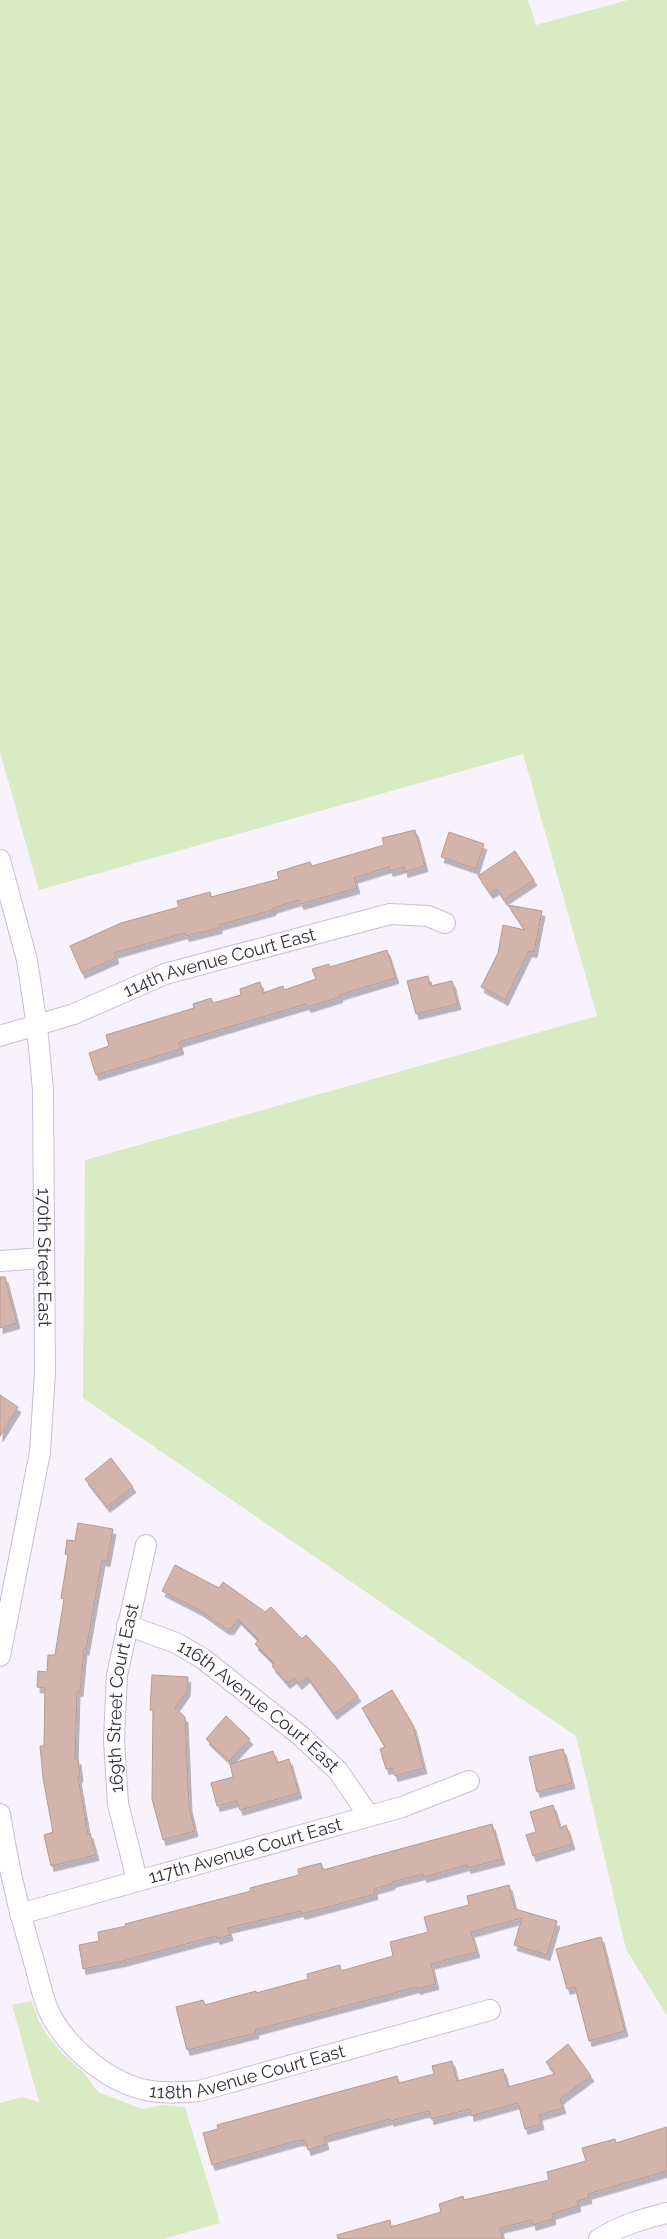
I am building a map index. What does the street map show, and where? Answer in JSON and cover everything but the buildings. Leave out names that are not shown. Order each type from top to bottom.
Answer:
[{"type":"street","name":"170th Street East","points":[[0,860],[27,960],[37,1026],[43,1090],[45,1372],[40,1452],[0,1656]]},
{"type":"street","name":"114th Avenue Court East","points":[[0,1036],[74,1014],[164,974],[390,914],[428,916],[444,922]]},
{"type":"street","points":[[0,1261],[43,1258]]},
{"type":"street","name":"169th Street Court East","points":[[137,1880],[118,1804],[114,1740],[117,1675],[146,1545]]},
{"type":"street","name":"116th Avenue Court East","points":[[127,1625],[176,1643],[202,1658],[301,1736],[338,1770],[369,1816]]},
{"type":"street","name":"117th Avenue Court East","points":[[20,1914],[369,1816],[420,1800],[469,1780]]},
{"type":"street","points":[[0,1814],[9,1869],[20,1914]]},
{"type":"street","name":"118th Avenue Court East","points":[[20,1914],[48,2008],[67,2038],[85,2058],[103,2072],[146,2090],[164,2093],[199,2091],[490,2010]]},
{"type":"street","points":[[599,2239],[630,2223],[667,2213]]},
{"type":"green space","points":[[0,0],[528,0],[536,25],[628,0],[667,0],[667,2016],[626,1949],[576,1736],[83,1398],[85,1160],[597,1016],[523,754],[39,890],[0,752]]},
{"type":"green space","points":[[31,2001],[39,2021],[48,2036],[61,2052],[85,2074],[98,2092],[142,2109],[163,2105],[185,2107],[220,2223],[163,2239],[0,2239],[0,2103],[22,2097],[39,2102],[12,2005]]}]
